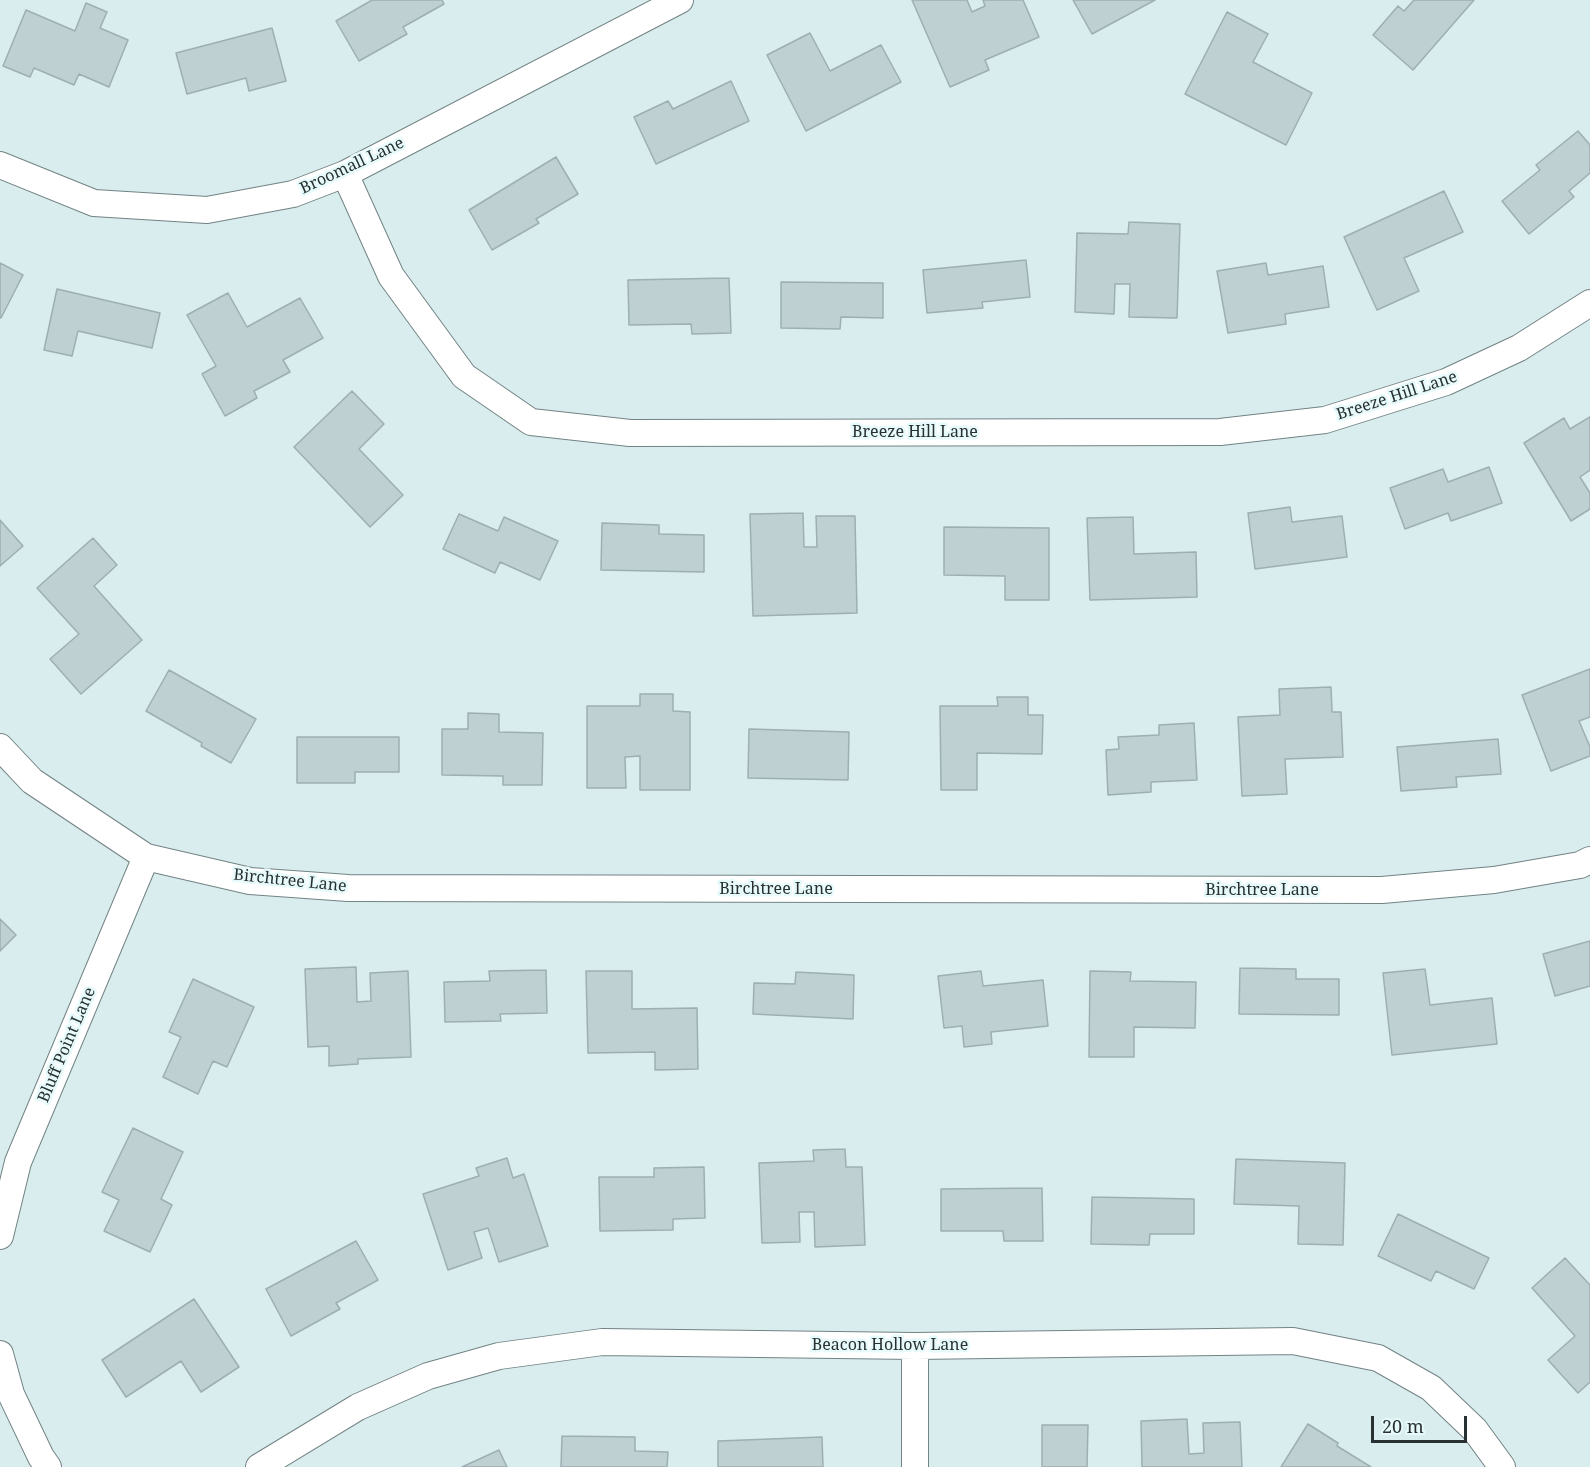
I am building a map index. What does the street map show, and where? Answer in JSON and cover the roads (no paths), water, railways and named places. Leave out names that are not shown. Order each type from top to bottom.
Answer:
[{"type":"street","name":"Broomall Lane","points":[[0,165],[94,203],[207,210],[293,194],[345,174],[680,0]]},
{"type":"street","name":"Breeze Hill Lane","points":[[345,174],[391,276],[464,376],[531,422],[630,433],[1220,432],[1325,420],[1446,382],[1518,348],[1590,303]]},
{"type":"street","name":"Birchtree Lane","points":[[0,747],[32,781],[146,857],[250,880],[348,888],[1382,890],[1494,880],[1580,865],[1590,860]]},
{"type":"street","name":"Bluff Point Lane","points":[[0,1236],[18,1161],[146,857]]},
{"type":"street","name":"Beacon Hollow Lane","points":[[259,1467],[358,1407],[428,1376],[499,1356],[602,1342],[915,1346],[1293,1341],[1378,1359],[1431,1388],[1475,1430],[1502,1467]]},
{"type":"street","points":[[915,1346],[915,1467]]},
{"type":"street","points":[[0,1354],[10,1394],[48,1467]]}]
